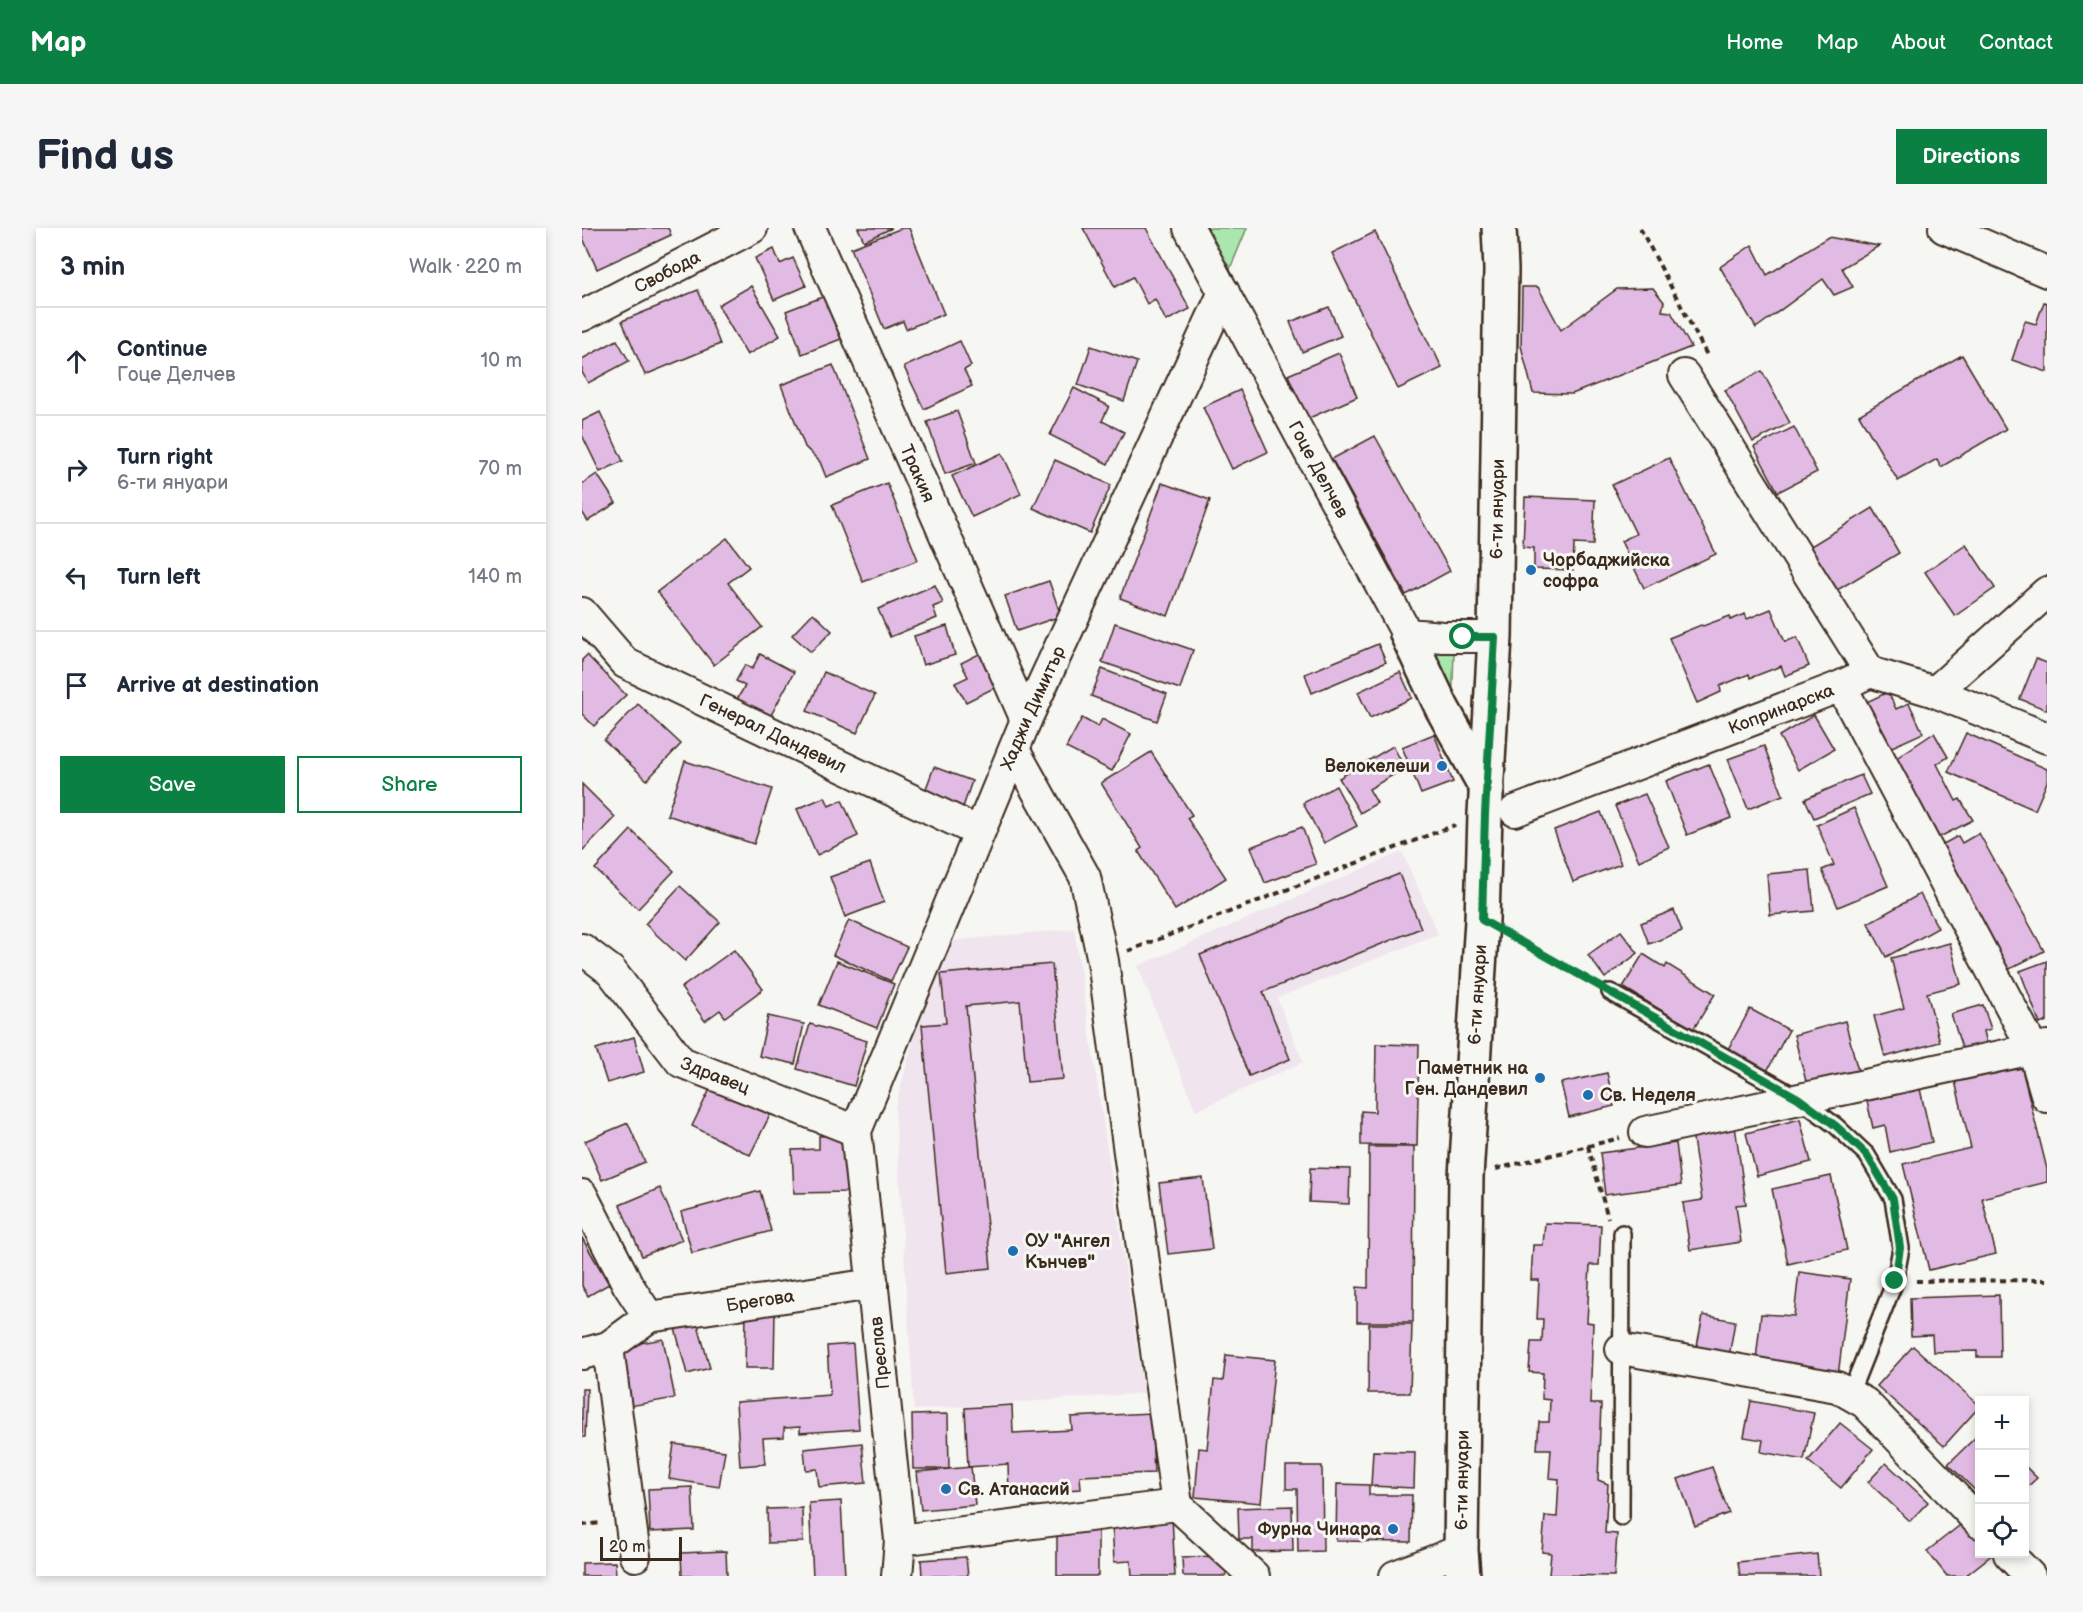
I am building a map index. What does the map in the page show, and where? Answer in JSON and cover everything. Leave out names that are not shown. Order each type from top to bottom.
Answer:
[{"type":"main road","points":[[1499,228],[1501,269]]},
{"type":"main road","points":[[1501,269],[1511,228]]},
{"type":"main road","name":"6-ти януари","points":[[1462,1563],[1466,1177],[1482,920],[1495,804],[1495,637],[1501,269]]},
{"type":"main road","points":[[1407,634],[1442,708],[1495,804]]},
{"type":"street","name":"Свобода","points":[[582,316],[752,228]]},
{"type":"street","name":"Тракия","points":[[810,228],[1026,720]]},
{"type":"street","name":"Гоце Делчев","points":[[1189,228],[1407,634]]},
{"type":"street","points":[[1944,228],[2047,272]]},
{"type":"street","name":"Хаджи Димитър","points":[[856,1131],[1026,720],[1224,292]]},
{"type":"street","points":[[1684,375],[1870,672],[1935,692],[2047,738]]},
{"type":"street","points":[[1935,692],[2047,592]]},
{"type":"street","name":"Генерал Дандевил","points":[[582,613],[625,663],[979,832]]},
{"type":"street","points":[[1407,634],[1495,637]]},
{"type":"street","name":"Копринарска","points":[[1495,804],[1841,686],[1870,672]]},
{"type":"street","points":[[1841,686],[2040,1047],[2047,1097]]},
{"type":"street","points":[[1014,750],[1085,877],[1102,961],[1177,1504],[1254,1576]]},
{"type":"street","name":"Здравец","points":[[582,949],[611,971],[681,1062],[856,1131]]},
{"type":"street","points":[[1645,1132],[2040,1047]]},
{"type":"street","name":"Преслав","points":[[856,1131],[900,1540],[897,1576]]},
{"type":"street","points":[[582,1195],[628,1285],[649,1317]]},
{"type":"street","name":"Брегова","points":[[635,1556],[595,1351],[649,1317],[873,1284]]},
{"type":"street","points":[[1621,1349],[1837,1387],[1865,1402],[1975,1518]]},
{"type":"street","points":[[900,1540],[1177,1504]]},
{"type":"street","points":[[2013,1558],[2030,1576]]},
{"type":"street","points":[[1395,1576],[1462,1563]]},
{"type":"lane","points":[[1610,992],[1798,1098],[1836,1126],[1867,1155],[1893,1199],[1900,1248],[1895,1281],[1850,1394]]},
{"type":"lane","points":[[1621,1517],[1622,1233]]},
{"type":"path","points":[[1640,228],[1711,363],[1684,375]]},
{"type":"path","points":[[1102,961],[1495,804]]},
{"type":"path","points":[[1482,920],[1610,992]]},
{"type":"path","points":[[1466,1177],[1645,1132]]},
{"type":"path","points":[[1588,1146],[1609,1224]]},
{"type":"path","points":[[1895,1281],[2047,1280]]},
{"type":"shaded area","points":[[1402,852],[1438,934],[1277,998],[1303,1062],[1196,1111],[1138,966]]},
{"type":"shaded area","name":"ОУ \"Ангел Кънчев\"","points":[[1074,929],[1144,1393],[914,1410],[895,1108],[917,1027],[950,941]]},
{"type":"green space","points":[[1207,228],[1247,228],[1230,269]]},
{"type":"green space","points":[[1422,650],[1454,651],[1452,709]]},
{"type":"building","points":[[582,228],[668,228],[671,235],[597,269],[582,236]]},
{"type":"building","points":[[858,228],[892,228],[864,241]]},
{"type":"building","points":[[902,228],[909,228],[944,314],[906,329],[903,321],[884,329],[851,248]]},
{"type":"building","points":[[1083,228],[1146,228],[1190,309],[1166,321],[1155,299],[1147,304],[1133,277],[1115,287]]},
{"type":"building","points":[[1375,232],[1442,368],[1398,389],[1332,253]]},
{"type":"building","points":[[1828,237],[1879,246],[1842,268],[1853,287],[1834,295],[1823,279],[1756,328],[1720,267],[1752,245],[1767,275]]},
{"type":"building","points":[[774,249],[780,264],[793,258],[806,286],[774,300],[755,258]]},
{"type":"building","points":[[751,286],[780,336],[747,355],[718,305]]},
{"type":"building","points":[[1522,287],[1538,287],[1561,330],[1617,289],[1653,288],[1664,302],[1662,311],[1671,312],[1691,347],[1572,394],[1533,393],[1521,346]]},
{"type":"building","points":[[698,290],[720,344],[645,375],[622,321]]},
{"type":"building","points":[[825,296],[841,339],[802,354],[786,311]]},
{"type":"building","points":[[2044,302],[2047,303],[2047,372],[2012,360],[2025,321],[2036,324]]},
{"type":"building","points":[[1329,307],[1341,336],[1302,352],[1290,322]]},
{"type":"building","points":[[617,340],[629,361],[588,383],[582,372],[582,359]]},
{"type":"building","points":[[960,341],[971,366],[964,370],[972,386],[924,409],[904,367]]},
{"type":"building","points":[[1091,346],[1137,362],[1124,401],[1078,385]]},
{"type":"building","points":[[1339,353],[1357,397],[1307,419],[1288,375]]},
{"type":"building","points":[[1962,355],[2006,429],[1941,467],[1937,459],[1898,481],[1859,415]]},
{"type":"building","points":[[833,365],[870,459],[826,477],[820,462],[805,447],[781,385]]},
{"type":"building","points":[[1762,371],[1790,423],[1753,442],[1725,390]]},
{"type":"building","points":[[1074,388],[1109,406],[1102,421],[1124,432],[1108,464],[1050,435]]},
{"type":"building","points":[[1240,390],[1268,452],[1232,469],[1203,407]]},
{"type":"building","points":[[957,411],[976,463],[945,474],[927,422]]},
{"type":"building","points":[[600,412],[623,461],[600,472],[582,435],[582,421]]},
{"type":"building","points":[[1794,427],[1817,472],[1778,492],[1754,447]]},
{"type":"building","points":[[1375,436],[1450,571],[1406,595],[1332,459]]},
{"type":"building","points":[[1002,453],[1021,494],[972,517],[952,476]]},
{"type":"building","points":[[1669,458],[1716,554],[1644,588],[1621,541],[1636,534],[1612,485]]},
{"type":"building","points":[[1055,460],[1111,485],[1090,533],[1033,508]]},
{"type":"building","points":[[597,474],[616,503],[588,521],[582,512],[582,484]]},
{"type":"building","points":[[887,483],[918,560],[863,582],[832,505]]},
{"type":"building","points":[[1162,483],[1210,500],[1168,616],[1120,598]]},
{"type":"building","points":[[1525,497],[1595,500],[1593,545],[1574,544],[1573,570],[1534,569],[1534,548],[1523,547]]},
{"type":"building","points":[[1873,508],[1899,553],[1834,592],[1806,549]]},
{"type":"building","points":[[727,538],[749,567],[728,583],[762,627],[714,665],[657,592]]},
{"type":"building","points":[[1966,544],[1995,588],[1955,616],[1925,572]]},
{"type":"building","points":[[1049,581],[1061,616],[1017,631],[1005,596]]},
{"type":"building","points":[[935,585],[943,603],[933,607],[937,618],[890,637],[878,609]]},
{"type":"building","points":[[1771,609],[1785,642],[1797,637],[1809,666],[1785,676],[1781,666],[1750,678],[1749,674],[1720,686],[1721,692],[1697,703],[1669,638],[1730,616],[1731,620],[1745,614],[1747,619]]},
{"type":"building","points":[[813,613],[832,631],[811,652],[792,635]]},
{"type":"building","points":[[1115,623],[1193,650],[1180,689],[1102,662]]},
{"type":"building","points":[[947,626],[955,655],[923,665],[914,636]]},
{"type":"building","points":[[1378,644],[1386,662],[1312,693],[1305,674]]},
{"type":"building","points":[[989,649],[1006,682],[966,702],[955,683],[968,677],[961,663]]},
{"type":"building","points":[[760,654],[794,672],[770,717],[737,699],[745,686],[736,681],[745,665],[752,669]]},
{"type":"building","points":[[587,655],[626,695],[594,726],[582,714],[582,660]]},
{"type":"building","points":[[2036,659],[2047,663],[2047,710],[2020,699]]},
{"type":"building","points":[[1102,669],[1167,694],[1157,721],[1091,696]]},
{"type":"building","points":[[824,672],[875,695],[857,733],[807,711]]},
{"type":"building","points":[[1400,672],[1412,698],[1370,718],[1358,692]]},
{"type":"building","points":[[1888,692],[1896,709],[1909,703],[1923,733],[1881,752],[1860,705]]},
{"type":"building","points":[[638,704],[681,744],[647,780],[604,740]]},
{"type":"building","points":[[1814,715],[1834,749],[1798,770],[1779,736]]},
{"type":"building","points":[[1082,718],[1098,727],[1102,719],[1131,734],[1112,771],[1066,748]]},
{"type":"building","points":[[1934,733],[1948,757],[1937,764],[1956,801],[1960,799],[1973,820],[1932,841],[1892,761]]},
{"type":"building","points":[[1966,733],[2047,769],[2047,782],[2035,810],[1948,772]]},
{"type":"building","points":[[1434,734],[1453,782],[1421,794],[1402,747]]},
{"type":"building","points":[[1393,746],[1405,768],[1369,789],[1377,803],[1360,813],[1339,778]]},
{"type":"building","points":[[1764,746],[1783,795],[1748,809],[1728,759]]},
{"type":"building","points":[[1151,752],[1192,815],[1187,818],[1226,878],[1175,910],[1138,851],[1142,848],[1101,783]]},
{"type":"building","points":[[685,761],[772,789],[754,844],[667,815]]},
{"type":"building","points":[[1709,764],[1731,818],[1687,835],[1666,781]]},
{"type":"building","points":[[934,767],[972,781],[961,813],[922,799]]},
{"type":"building","points":[[1861,775],[1870,794],[1814,818],[1805,799]]},
{"type":"building","points":[[582,784],[615,817],[583,850],[582,849]]},
{"type":"building","points":[[1336,786],[1357,826],[1324,843],[1303,803]]},
{"type":"building","points":[[1645,794],[1669,847],[1639,861],[1615,806]]},
{"type":"building","points":[[825,797],[829,806],[842,800],[858,836],[817,855],[797,809]]},
{"type":"building","points":[[1854,808],[1888,886],[1838,907],[1822,870],[1834,865],[1817,825]]},
{"type":"building","points":[[1601,812],[1621,864],[1573,882],[1554,830]]},
{"type":"building","points":[[1302,827],[1316,864],[1265,883],[1251,847]]},
{"type":"building","points":[[631,830],[674,871],[638,909],[595,869]]},
{"type":"building","points":[[1979,833],[2044,951],[2002,973],[1934,849],[1958,836],[1962,843]]},
{"type":"building","points":[[870,863],[884,902],[845,917],[830,877]]},
{"type":"building","points":[[1810,870],[1814,911],[1770,915],[1767,874]]},
{"type":"building","points":[[1399,874],[1421,928],[1263,992],[1290,1059],[1249,1076],[1200,955]]},
{"type":"building","points":[[680,886],[720,922],[685,961],[645,924]]},
{"type":"building","points":[[1920,894],[1938,928],[1886,957],[1868,923]]},
{"type":"building","points":[[1674,910],[1682,931],[1649,944],[1641,923]]},
{"type":"building","points":[[849,920],[907,947],[891,981],[833,955]]},
{"type":"building","points":[[1621,931],[1638,953],[1605,978],[1588,955]]},
{"type":"building","points":[[1950,943],[1961,984],[1927,993],[1940,1042],[1885,1057],[1874,1016],[1904,1008],[1891,958]]},
{"type":"building","points":[[734,950],[763,989],[725,1017],[720,1010],[705,1021],[681,988]]},
{"type":"building","points":[[1643,954],[1665,968],[1667,964],[1715,994],[1693,1030],[1623,987]]},
{"type":"building","points":[[837,961],[894,984],[877,1028],[819,1005]]},
{"type":"building","points":[[2047,961],[2047,1021],[2040,1024],[2020,971]]},
{"type":"building","points":[[1052,964],[1063,1079],[1027,1082],[1020,1001],[966,1006],[991,1268],[946,1273],[922,1025],[946,1023],[941,974]]},
{"type":"building","points":[[1983,1005],[1991,1029],[1984,1031],[1987,1044],[1963,1051],[1951,1014]]},
{"type":"building","points":[[1750,1009],[1789,1030],[1766,1073],[1727,1051]]},
{"type":"building","points":[[768,1016],[804,1024],[795,1064],[759,1056]]},
{"type":"building","points":[[1845,1021],[1858,1071],[1807,1085],[1794,1035]]},
{"type":"building","points":[[810,1024],[867,1041],[854,1086],[797,1069]]},
{"type":"building","points":[[634,1037],[644,1072],[607,1083],[596,1049]]},
{"type":"building","points":[[1376,1044],[1419,1045],[1417,1146],[1361,1145],[1361,1111],[1375,1112]]},
{"type":"building","points":[[2021,1065],[2047,1169],[2047,1182],[1982,1198],[1996,1254],[1929,1270],[1903,1164],[1971,1148],[1955,1081]]},
{"type":"building","name":"Св. Неделя","points":[[1607,1073],[1614,1106],[1569,1117],[1561,1083]]},
{"type":"building","points":[[712,1085],[770,1115],[750,1155],[692,1126]]},
{"type":"building","points":[[1920,1089],[1932,1142],[1890,1152],[1885,1125],[1873,1128],[1867,1101]]},
{"type":"building","points":[[1800,1119],[1811,1162],[1757,1176],[1746,1133]]},
{"type":"building","points":[[628,1123],[645,1162],[602,1180],[585,1141]]},
{"type":"building","points":[[1735,1126],[1746,1204],[1736,1205],[1741,1242],[1690,1250],[1683,1203],[1702,1200],[1692,1132]]},
{"type":"building","points":[[846,1135],[848,1192],[794,1193],[792,1150],[819,1149],[819,1136]]},
{"type":"building","points":[[1676,1143],[1681,1185],[1605,1195],[1600,1153]]},
{"type":"building","points":[[1369,1147],[1414,1147],[1413,1322],[1357,1322],[1357,1287],[1368,1288]]},
{"type":"building","points":[[1310,1168],[1350,1169],[1349,1204],[1309,1202]]},
{"type":"building","points":[[1831,1176],[1847,1250],[1788,1264],[1772,1189]]},
{"type":"building","points":[[1203,1178],[1212,1249],[1168,1254],[1159,1183]]},
{"type":"building","points":[[660,1188],[682,1240],[642,1256],[620,1205]]},
{"type":"building","points":[[760,1191],[771,1231],[692,1253],[681,1212]]},
{"type":"building","points":[[1545,1223],[1601,1225],[1599,1265],[1590,1265],[1587,1322],[1593,1323],[1590,1404],[1601,1404],[1598,1480],[1608,1484],[1605,1533],[1617,1534],[1614,1576],[1549,1575],[1551,1553],[1542,1552],[1545,1516],[1557,1517],[1559,1479],[1549,1478],[1551,1449],[1537,1449],[1539,1422],[1549,1422],[1550,1400],[1542,1399],[1543,1373],[1529,1372],[1531,1342],[1542,1342],[1543,1319],[1537,1319],[1539,1280],[1531,1280],[1533,1245],[1543,1245]]},
{"type":"building","points":[[582,1238],[609,1284],[588,1296],[582,1286]]},
{"type":"building","points":[[1799,1272],[1850,1279],[1838,1376],[1755,1369],[1761,1314],[1794,1316]]},
{"type":"building","points":[[1999,1295],[2000,1357],[1977,1357],[1977,1351],[1933,1352],[1932,1335],[1911,1336],[1910,1298]]},
{"type":"building","points":[[746,1311],[775,1311],[774,1368],[745,1368]]},
{"type":"building","points":[[1703,1315],[1735,1321],[1729,1357],[1696,1351]]},
{"type":"building","points":[[697,1322],[710,1368],[687,1374],[675,1328]]},
{"type":"building","points":[[1369,1324],[1412,1324],[1410,1393],[1368,1393]]},
{"type":"building","points":[[663,1339],[675,1398],[630,1406],[618,1347]]},
{"type":"building","points":[[853,1344],[859,1429],[800,1433],[800,1427],[784,1428],[784,1437],[763,1438],[765,1464],[740,1466],[736,1402],[830,1395],[827,1346]]},
{"type":"building","points":[[1913,1346],[1975,1402],[1975,1412],[1944,1446],[1877,1386]]},
{"type":"building","points":[[1226,1355],[1275,1360],[1261,1503],[1195,1497],[1199,1448],[1207,1449],[1214,1380],[1223,1381]]},
{"type":"building","points":[[582,1389],[587,1389],[585,1437],[582,1437]]},
{"type":"building","points":[[1751,1401],[1814,1413],[1804,1460],[1761,1452],[1763,1440],[1744,1437]]},
{"type":"building","points":[[1012,1405],[1013,1433],[1072,1430],[1071,1417],[1151,1413],[1154,1473],[1080,1476],[1081,1489],[1009,1493],[1008,1464],[968,1467],[965,1408]]},
{"type":"building","points":[[948,1414],[949,1469],[913,1469],[912,1415]]},
{"type":"building","points":[[1840,1423],[1873,1449],[1841,1488],[1808,1461]]},
{"type":"building","points":[[1975,1438],[1975,1490],[1948,1464]]},
{"type":"building","points":[[862,1443],[866,1483],[819,1487],[817,1469],[806,1470],[804,1449]]},
{"type":"building","points":[[674,1444],[725,1451],[719,1487],[669,1479]]},
{"type":"building","points":[[1373,1451],[1415,1452],[1414,1488],[1371,1486]]},
{"type":"building","points":[[1886,1463],[1928,1502],[1910,1521],[1868,1482]]},
{"type":"building","points":[[1286,1466],[1322,1466],[1323,1551],[1298,1552],[1297,1489],[1286,1489]]},
{"type":"building","name":"Св. Атанасий","points":[[971,1467],[975,1505],[921,1510],[917,1472]]},
{"type":"building","points":[[1712,1467],[1729,1513],[1695,1526],[1678,1479]]},
{"type":"building","points":[[2029,1470],[2037,1478],[2029,1485]]},
{"type":"building","points":[[1337,1484],[1369,1485],[1369,1495],[1412,1495],[1411,1542],[1336,1541]]},
{"type":"building","points":[[692,1487],[694,1530],[650,1532],[648,1489]]},
{"type":"building","points":[[841,1501],[845,1576],[813,1576],[809,1503]]},
{"type":"building","points":[[1292,1506],[1293,1551],[1253,1552],[1253,1539],[1239,1539],[1238,1508]]},
{"type":"building","points":[[802,1508],[803,1542],[768,1543],[767,1509]]},
{"type":"building","points":[[1172,1516],[1175,1576],[1132,1576],[1131,1561],[1114,1562],[1112,1520]]},
{"type":"building","points":[[1968,1519],[1975,1528],[1975,1558],[1988,1558],[1965,1576],[1947,1576],[1927,1551]]},
{"type":"building","points":[[1057,1524],[1098,1524],[1098,1576],[1057,1576]]},
{"type":"building","points":[[726,1551],[727,1576],[682,1576],[681,1553]]},
{"type":"building","points":[[1817,1554],[1819,1576],[1740,1576],[1738,1562]]},
{"type":"building","points":[[1225,1556],[1226,1576],[1183,1576],[1182,1557]]},
{"type":"building","points":[[966,1557],[968,1576],[922,1576],[921,1560]]},
{"type":"building","points":[[615,1562],[616,1576],[582,1576],[582,1563]]},
{"type":"place","name":"Чорбаджийска софра","points":[[1531,570]]},
{"type":"place","name":"Велокелеши","points":[[1442,766]]},
{"type":"place","name":"Паметник на Ген. Дандевил","points":[[1540,1078]]},
{"type":"place","name":"Св. Неделя","points":[[1588,1095]]},
{"type":"place","name":"ОУ \"Ангел Кънчев\"","points":[[1013,1251]]},
{"type":"place","name":"Св. Атанасий","points":[[946,1489]]},
{"type":"place","name":"Фурна Чинара","points":[[1393,1529]]},
{"type":"route","points":[[1463,637],[1495,637],[1483,853],[1482,920],[1798,1098],[1836,1126],[1867,1155],[1893,1199],[1900,1248],[1895,1281]]}]
